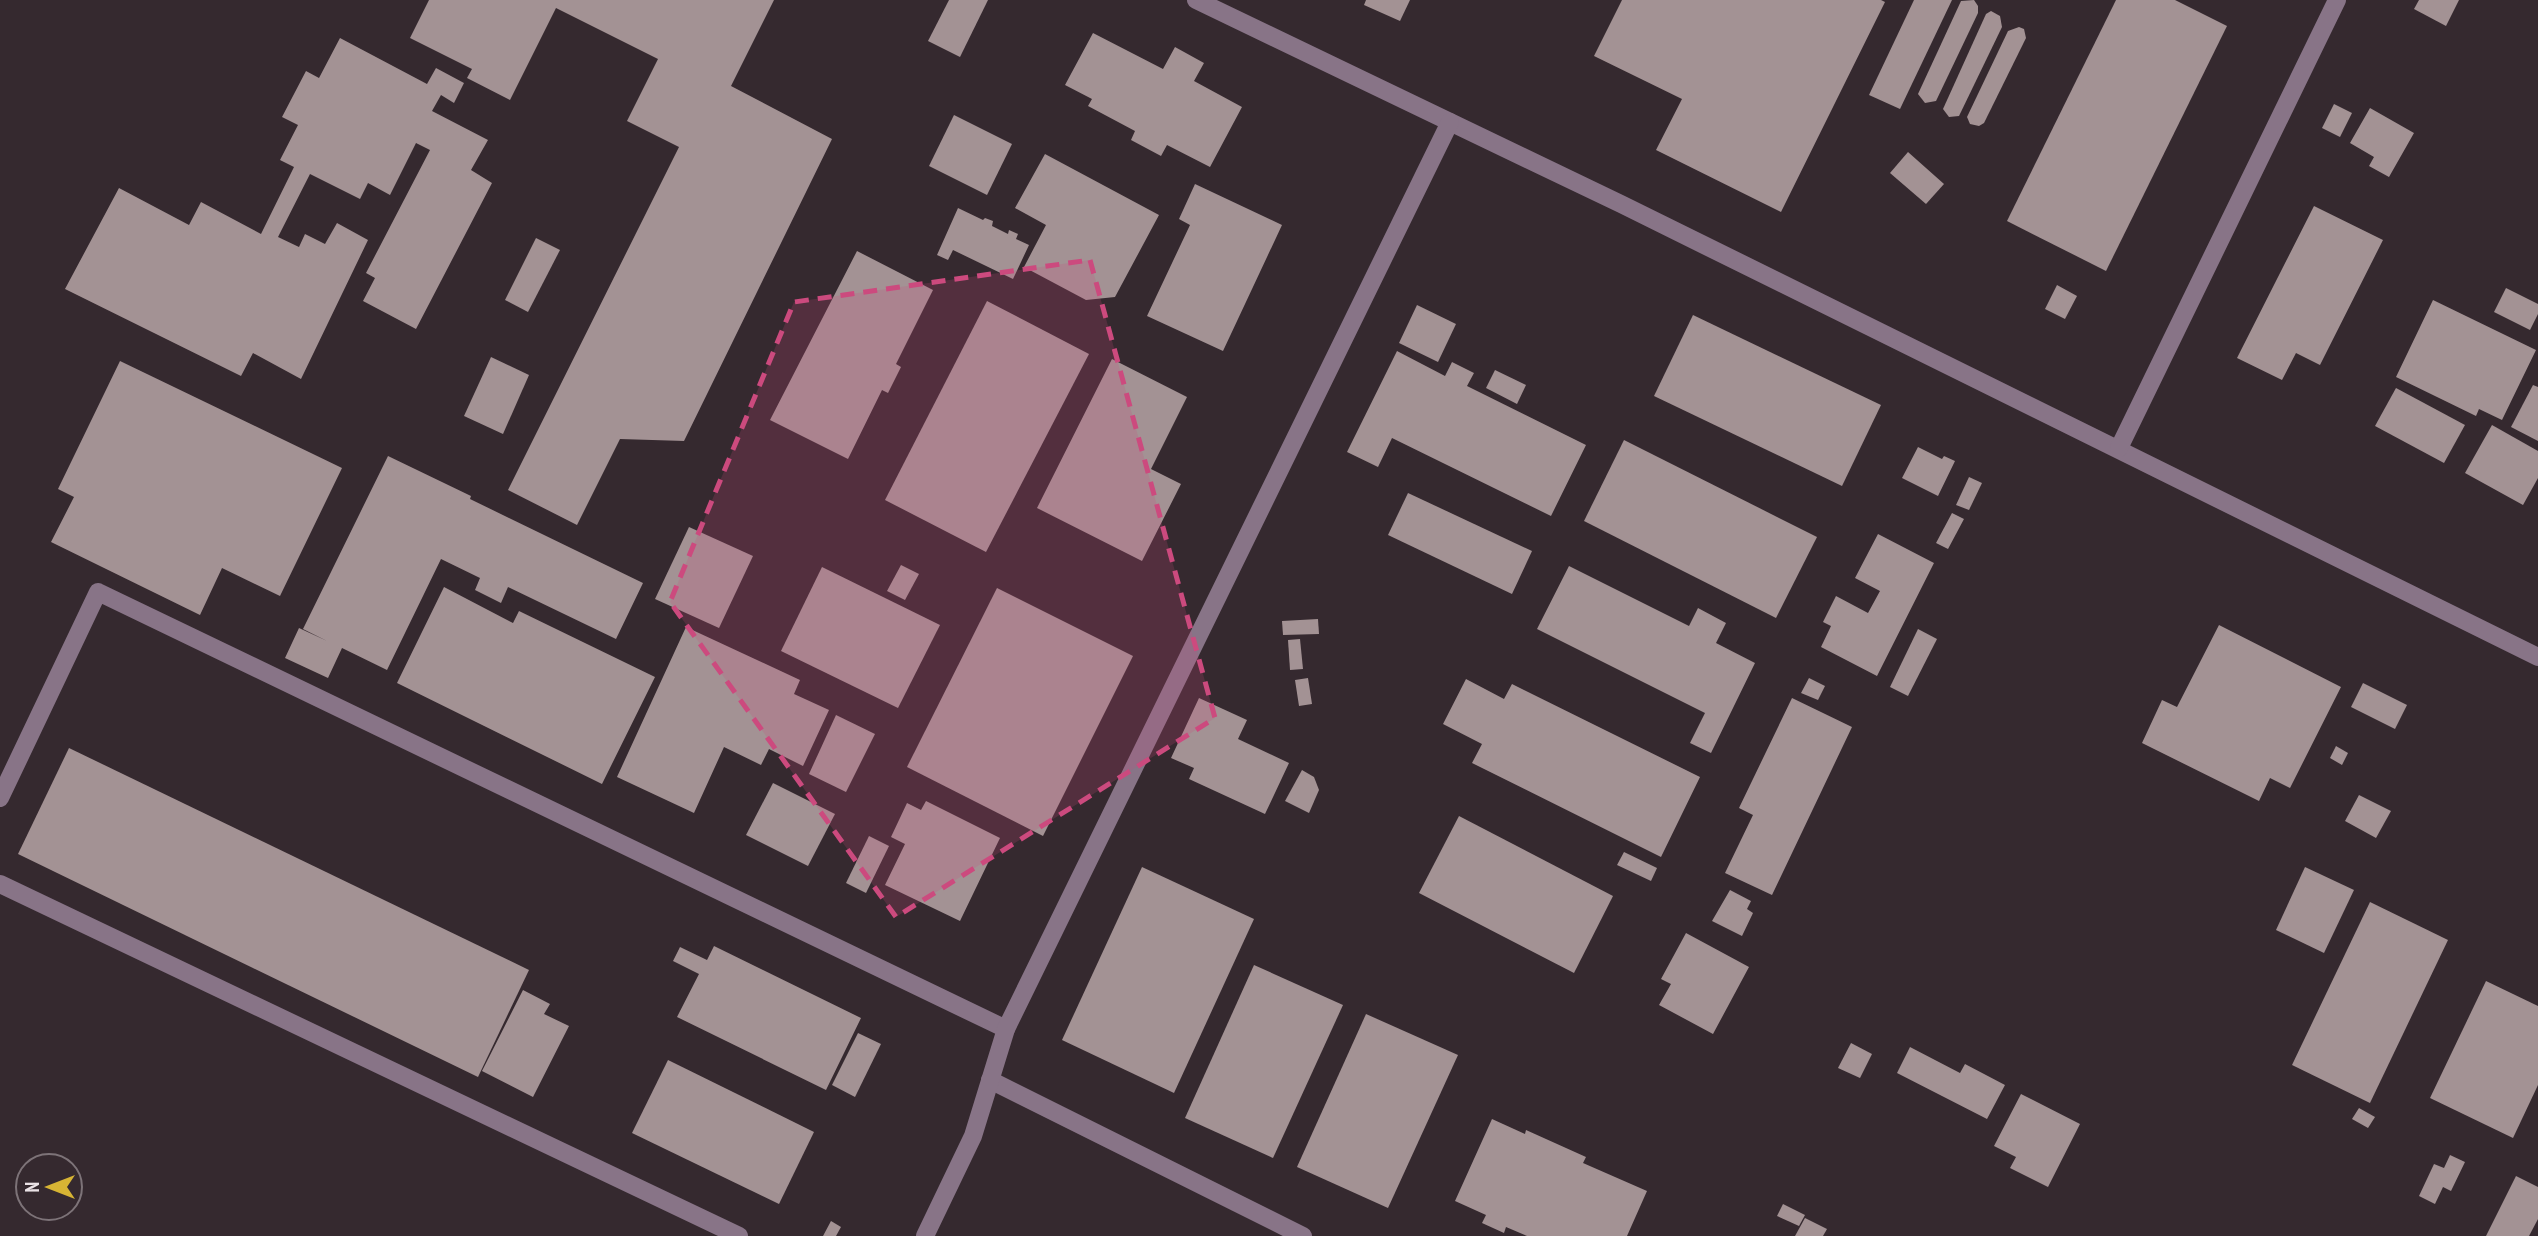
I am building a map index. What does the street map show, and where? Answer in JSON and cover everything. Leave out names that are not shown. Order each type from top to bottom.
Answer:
[{"type":"lane","points":[[1196,0],[2119,448],[2538,657]]},
{"type":"lane","points":[[2119,448],[2337,0]]},
{"type":"lane","points":[[925,1236],[973,1136],[1006,1029],[1450,122]]},
{"type":"lane","points":[[0,798],[98,592],[1006,1029]]},
{"type":"lane","points":[[0,884],[739,1236]]},
{"type":"lane","points":[[990,1080],[1303,1236]]},
{"type":"highlighted area","points":[[1090,260],[1215,718],[896,917],[670,602],[794,302]]},
{"type":"building","points":[[429,0],[774,0],[731,86],[832,139],[684,441],[620,439],[577,525],[508,490],[679,147],[627,121],[658,59],[556,8],[510,100],[467,78],[472,69],[410,38]]},
{"type":"building","points":[[949,0],[988,0],[960,57],[928,41]]},
{"type":"building","points":[[1366,0],[1410,0],[1400,21],[1364,5]]},
{"type":"building","points":[[1622,0],[1885,2],[1781,212],[1656,150],[1682,99],[1594,56]]},
{"type":"building","points":[[1914,0],[1952,0],[1900,109],[1869,95]]},
{"type":"building","points":[[1974,0],[1978,13],[1936,101],[1925,103],[1918,94],[1961,1]]},
{"type":"building","points":[[2116,0],[2175,0],[2227,26],[2106,271],[2007,221]]},
{"type":"building","points":[[2419,0],[2459,0],[2446,26],[2414,9]]},
{"type":"building","points":[[1991,11],[2000,16],[2002,27],[1959,116],[1949,117],[1943,109],[1986,14]]},
{"type":"building","points":[[2019,27],[2024,29],[2026,38],[1984,123],[1979,126],[1970,124],[1967,117],[2008,31]]},
{"type":"building","points":[[1093,33],[1163,69],[1175,47],[1204,63],[1194,81],[1242,107],[1210,167],[1167,145],[1161,156],[1131,140],[1135,131],[1088,106],[1092,99],[1065,85]]},
{"type":"building","points":[[340,38],[427,84],[436,68],[464,83],[454,103],[441,95],[432,111],[488,140],[471,170],[492,183],[416,329],[363,301],[375,278],[366,273],[430,150],[416,143],[390,195],[368,183],[360,199],[310,174],[278,237],[299,247],[305,234],[325,244],[337,223],[368,240],[301,379],[253,353],[241,376],[65,289],[119,188],[189,225],[201,202],[261,234],[294,167],[280,160],[298,125],[282,117],[306,71],[319,78]]},
{"type":"building","points":[[2334,104],[2352,113],[2340,137],[2322,128]]},
{"type":"building","points":[[2370,108],[2414,133],[2389,177],[2369,166],[2374,157],[2350,143]]},
{"type":"building","points":[[954,115],[1012,144],[987,195],[929,166]]},
{"type":"building","points":[[1908,152],[1944,184],[1926,204],[1890,173]]},
{"type":"building","points":[[1045,154],[1159,215],[1115,297],[1086,300],[1024,267],[1046,225],[1015,208]]},
{"type":"building","points":[[1195,184],[1282,225],[1223,351],[1147,316],[1190,225],[1179,219]]},
{"type":"building","points":[[2314,206],[2383,240],[2320,365],[2296,353],[2282,380],[2237,358]]},
{"type":"building","points":[[958,208],[983,220],[985,218],[993,221],[992,226],[1008,234],[1009,230],[1018,234],[1016,239],[1029,245],[1013,279],[953,250],[948,260],[937,255]]},
{"type":"building","points":[[536,238],[560,250],[528,312],[505,300]]},
{"type":"building","points":[[857,251],[933,290],[896,364],[901,367],[888,393],[882,390],[848,459],[770,420]]},
{"type":"building","points":[[2057,285],[2077,296],[2065,319],[2045,309]]},
{"type":"building","points":[[2506,288],[2538,304],[2538,314],[2530,330],[2494,312]]},
{"type":"building","points":[[2433,300],[2536,350],[2502,420],[2479,409],[2476,416],[2396,377]]},
{"type":"building","points":[[987,301],[1089,354],[986,552],[885,500]]},
{"type":"building","points":[[1417,305],[1456,324],[1438,362],[1399,343]]},
{"type":"building","points":[[1693,315],[1881,405],[1842,486],[1654,396]]},
{"type":"building","points":[[1397,351],[1445,376],[1452,362],[1474,373],[1467,386],[1586,445],[1551,516],[1392,438],[1378,467],[1347,452]]},
{"type":"building","points":[[491,357],[529,375],[503,434],[464,416]]},
{"type":"building","points":[[1112,359],[1187,397],[1151,469],[1181,484],[1142,561],[1037,508]]},
{"type":"building","points":[[120,361],[342,468],[280,596],[222,568],[200,615],[51,542],[74,497],[58,489]]},
{"type":"building","points":[[1495,370],[1526,385],[1517,404],[1486,388]]},
{"type":"building","points":[[2533,385],[2538,387],[2538,441],[2511,427]]},
{"type":"building","points":[[2396,388],[2465,425],[2444,463],[2375,426]]},
{"type":"building","points":[[2492,425],[2538,451],[2538,478],[2523,505],[2465,473]]},
{"type":"building","points":[[1624,440],[1817,537],[1776,618],[1584,521]]},
{"type":"building","points":[[1918,447],[1942,459],[1944,456],[1955,461],[1938,496],[1902,478]]},
{"type":"building","points":[[388,456],[643,583],[616,639],[508,587],[501,603],[475,590],[480,578],[441,559],[387,670],[342,648],[328,678],[285,658],[299,628],[327,641],[303,629]]},
{"type":"building","points":[[1969,477],[1982,483],[1969,510],[1956,505]]},
{"type":"building","points":[[1408,493],[1532,551],[1512,594],[1388,535]]},
{"type":"building","points":[[1952,513],[1964,519],[1948,549],[1936,543]]},
{"type":"building","points":[[689,527],[753,556],[719,628],[655,599]]},
{"type":"building","points":[[1878,534],[1934,563],[1877,676],[1821,647],[1831,626],[1823,622],[1836,596],[1868,613],[1880,591],[1855,578]]},
{"type":"building","points":[[901,565],[919,574],[905,600],[887,591]]},
{"type":"building","points":[[1569,566],[1689,626],[1698,608],[1726,623],[1716,643],[1755,663],[1711,753],[1690,743],[1705,713],[1537,629]]},
{"type":"building","points":[[822,567],[940,625],[898,708],[781,651]]},
{"type":"building","points":[[444,587],[513,623],[519,611],[655,677],[602,784],[397,683]]},
{"type":"building","points":[[997,588],[1133,656],[1043,836],[907,767]]},
{"type":"building","points":[[1318,619],[1319,634],[1283,635],[1282,621]]},
{"type":"building","points":[[2219,625],[2341,687],[2290,788],[2270,778],[2259,801],[2142,743],[2162,700],[2177,707]]},
{"type":"building","points":[[686,627],[800,680],[794,694],[829,710],[803,766],[769,749],[761,765],[724,747],[694,813],[617,777]]},
{"type":"building","points":[[1918,629],[1937,639],[1908,696],[1890,687]]},
{"type":"building","points":[[1300,639],[1303,669],[1290,670],[1288,640]]},
{"type":"building","points":[[1308,678],[1312,704],[1299,706],[1295,680]]},
{"type":"building","points":[[1809,678],[1825,686],[1818,700],[1801,693]]},
{"type":"building","points":[[1466,679],[1504,699],[1512,684],[1700,777],[1661,857],[1472,763],[1482,744],[1443,724]]},
{"type":"building","points":[[2363,683],[2407,705],[2395,729],[2351,707]]},
{"type":"building","points":[[1199,698],[1247,720],[1238,739],[1289,763],[1265,814],[1189,779],[1194,768],[1171,758]]},
{"type":"building","points":[[1792,698],[1852,727],[1772,895],[1725,873],[1753,815],[1739,808]]},
{"type":"building","points":[[836,715],[875,734],[846,792],[809,774]]},
{"type":"building","points":[[2336,746],[2348,753],[2342,765],[2330,758]]},
{"type":"building","points":[[69,748],[529,970],[478,1077],[18,854]]},
{"type":"building","points":[[1302,770],[1314,777],[1319,790],[1309,813],[1285,801]]},
{"type":"building","points":[[773,783],[835,814],[808,866],[746,835]]},
{"type":"building","points":[[2359,795],[2391,811],[2376,838],[2345,821]]},
{"type":"building","points":[[926,801],[1000,838],[960,921],[885,885],[905,844],[891,837],[907,803],[921,810]]},
{"type":"building","points":[[1459,816],[1613,896],[1574,973],[1419,893]]},
{"type":"building","points":[[869,836],[889,846],[866,893],[846,883]]},
{"type":"building","points":[[1624,852],[1657,868],[1651,881],[1617,865]]},
{"type":"building","points":[[1142,867],[1254,919],[1174,1093],[1062,1040]]},
{"type":"building","points":[[2305,867],[2354,890],[2324,953],[2276,930]]},
{"type":"building","points":[[1730,890],[1751,901],[1747,909],[1753,913],[1742,936],[1712,921]]},
{"type":"building","points":[[2370,902],[2448,940],[2370,1103],[2292,1065]]},
{"type":"building","points":[[1686,933],[1749,967],[1713,1034],[1659,1005],[1671,984],[1661,979]]},
{"type":"building","points":[[714,946],[861,1018],[826,1090],[677,1017],[699,974],[673,961],[680,947],[707,960]]},
{"type":"building","points":[[1254,965],[1343,1005],[1273,1158],[1185,1118]]},
{"type":"building","points":[[2486,981],[2538,1006],[2538,1085],[2513,1138],[2430,1098]]},
{"type":"building","points":[[523,990],[550,1004],[544,1014],[569,1026],[533,1097],[482,1071]]},
{"type":"building","points":[[1366,1014],[1458,1055],[1388,1208],[1297,1167]]},
{"type":"building","points":[[858,1033],[881,1044],[855,1097],[832,1085]]},
{"type":"building","points":[[1851,1043],[1872,1054],[1860,1078],[1838,1068]]},
{"type":"building","points":[[1910,1047],[1960,1073],[1965,1064],[2005,1085],[1987,1119],[1897,1073]]},
{"type":"building","points":[[668,1060],[814,1132],[779,1204],[632,1133]]},
{"type":"building","points":[[2021,1094],[2080,1124],[2048,1187],[2010,1168],[2016,1157],[1994,1146]]},
{"type":"building","points":[[2359,1108],[2375,1117],[2368,1128],[2352,1119]]},
{"type":"building","points":[[1492,1119],[1525,1134],[1526,1130],[1586,1157],[1583,1163],[1647,1191],[1627,1236],[1527,1236],[1506,1227],[1504,1233],[1482,1223],[1486,1215],[1455,1201]]},
{"type":"building","points":[[2450,1155],[2465,1162],[2451,1191],[2443,1187],[2435,1204],[2419,1196],[2434,1164],[2444,1168]]},
{"type":"building","points":[[2516,1176],[2538,1187],[2538,1219],[2529,1236],[2486,1236]]},
{"type":"building","points":[[1783,1204],[1805,1215],[1799,1226],[1777,1216]]},
{"type":"building","points":[[1805,1218],[1827,1229],[1823,1236],[1795,1236]]},
{"type":"building","points":[[831,1221],[841,1227],[836,1236],[823,1236]]}]
